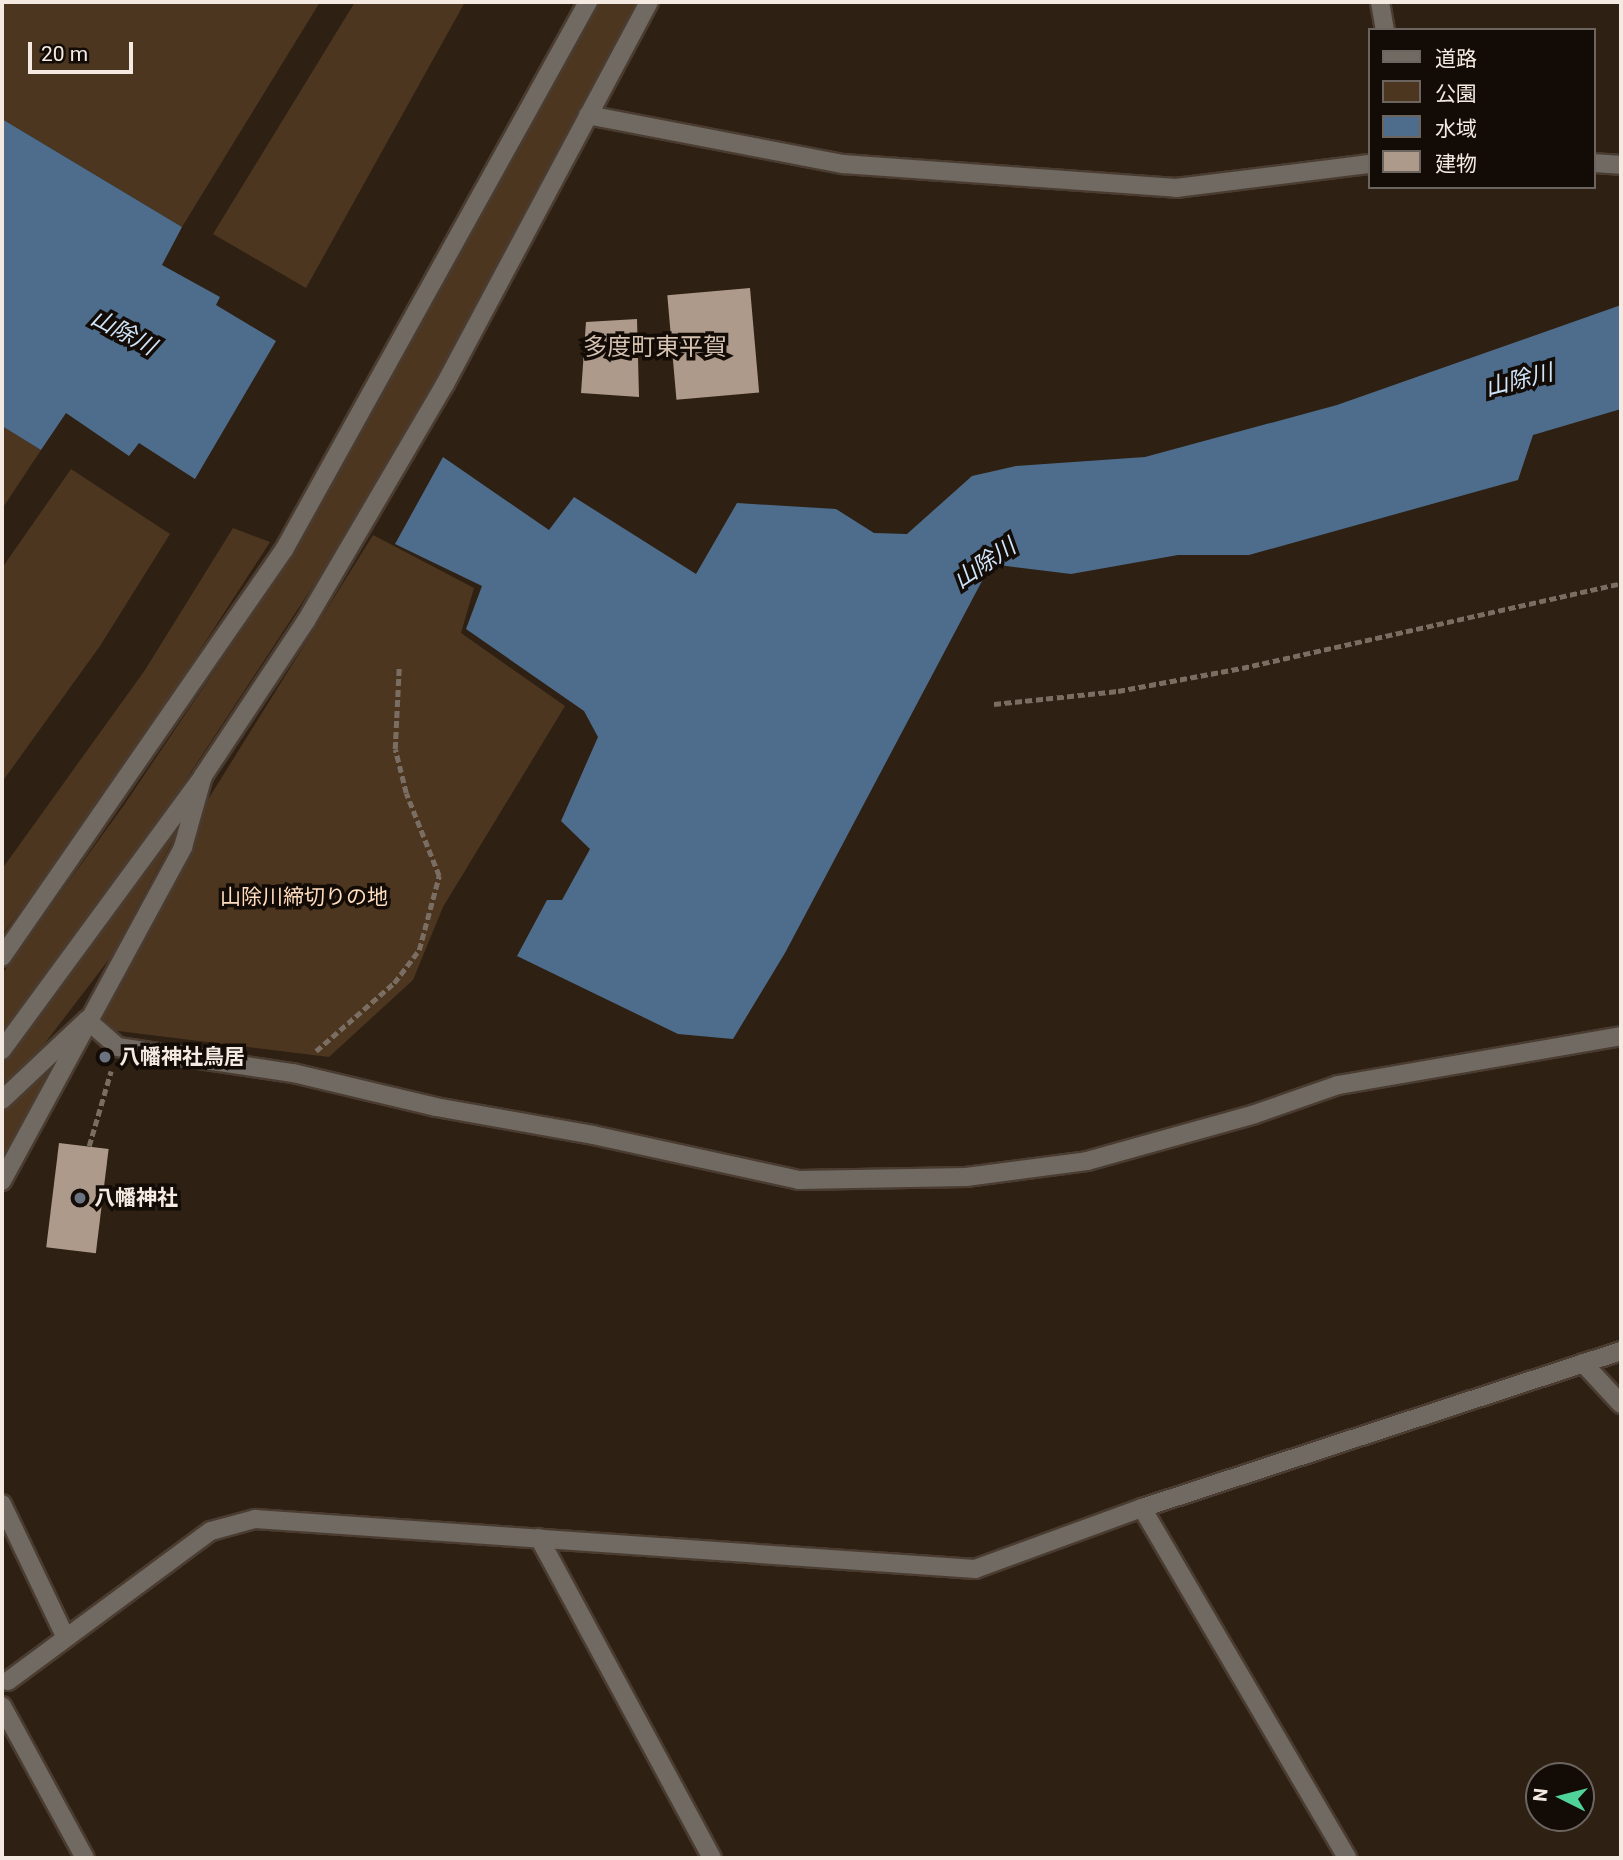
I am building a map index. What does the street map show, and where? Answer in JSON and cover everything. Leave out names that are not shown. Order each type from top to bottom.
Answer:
[{"type":"street","points":[[2,957],[285,550],[588,2]]},
{"type":"street","points":[[2,1050],[202,776],[306,621],[445,384],[649,2]]},
{"type":"street","points":[[1380,2],[1385,28]]},
{"type":"street","points":[[588,115],[843,164],[1176,188],[1368,164]]},
{"type":"street","points":[[1595,163],[1621,165]]},
{"type":"street","points":[[2,1181],[183,847],[202,776]]},
{"type":"street","points":[[87,1020],[118,1047],[293,1073],[436,1107],[593,1135],[799,1180],[966,1177],[1087,1161],[1255,1114],[1338,1085],[1621,1036]]},
{"type":"street","points":[[2,1100],[87,1020]]},
{"type":"street","points":[[8,1681],[211,1531],[255,1519],[539,1538],[883,1566],[975,1569],[1142,1508],[1621,1351]]},
{"type":"street","points":[[1583,1363],[1621,1404]]},
{"type":"street","points":[[2,1504],[66,1638]]},
{"type":"street","points":[[1142,1508],[1347,1858]]},
{"type":"street","points":[[539,1538],[712,1858]]},
{"type":"street","points":[[2,1706],[85,1858]]},
{"type":"path","points":[[995,704],[1118,691],[1242,668],[1621,583]]},
{"type":"path","points":[[293,1073],[394,983],[419,950],[436,888],[439,876],[406,793],[395,749],[399,666]]},
{"type":"path","points":[[89,1146],[118,1047]]},
{"type":"green space","points":[[2,2],[320,2],[182,227],[2,119]]},
{"type":"green space","points":[[355,2],[465,2],[306,288],[213,234]]},
{"type":"green space","points":[[600,2],[639,2],[437,376],[317,580],[145,842],[2,1036],[2,974],[124,805],[290,559]]},
{"type":"green space","points":[[2,426],[41,450],[2,509]]},
{"type":"green space","points":[[71,469],[170,534],[100,646],[2,782],[2,568]]},
{"type":"green space","points":[[233,528],[270,542],[110,789],[2,935],[2,869],[145,670]]},
{"type":"green space","name":"山除川締切りの地","points":[[373,535],[474,588],[461,633],[565,706],[443,907],[413,980],[329,1057],[110,1030],[102,1019],[164,870]]},
{"type":"green space","points":[[182,824],[110,958],[29,1064],[2,1091],[2,1063]]},
{"type":"green space","points":[[43,1073],[49,1078],[2,1163],[2,1113]]},
{"type":"water","name":"山除川","points":[[2,119],[182,227],[162,265],[220,297],[216,305],[276,341],[195,479],[139,443],[129,456],[66,413],[41,450],[2,426]]},
{"type":"water","name":"山除川","points":[[1621,305],[1621,409],[1533,435],[1518,480],[1249,555],[1178,555],[1071,574],[991,564],[785,953],[733,1039],[678,1034],[517,956],[547,900],[562,900],[590,849],[561,821],[598,737],[584,711],[466,629],[482,586],[395,544],[443,457],[549,530],[574,497],[696,574],[737,503],[836,509],[874,533],[907,534],[972,476],[1016,466],[1145,457],[1337,405]]},
{"type":"building","points":[[750,288],[759,393],[676,400],[667,295]]},
{"type":"building","points":[[637,319],[639,397],[581,393],[586,322]]},
{"type":"building","name":"八幡神社","points":[[59,1143],[109,1149],[96,1253],[46,1247]]},
{"type":"place","name":"八幡神社鳥居","points":[[105,1057]]},
{"type":"place","name":"八幡神社","points":[[80,1198]]},
{"type":"district","name":"多度町東平賀","points":[[655,348]]}]
